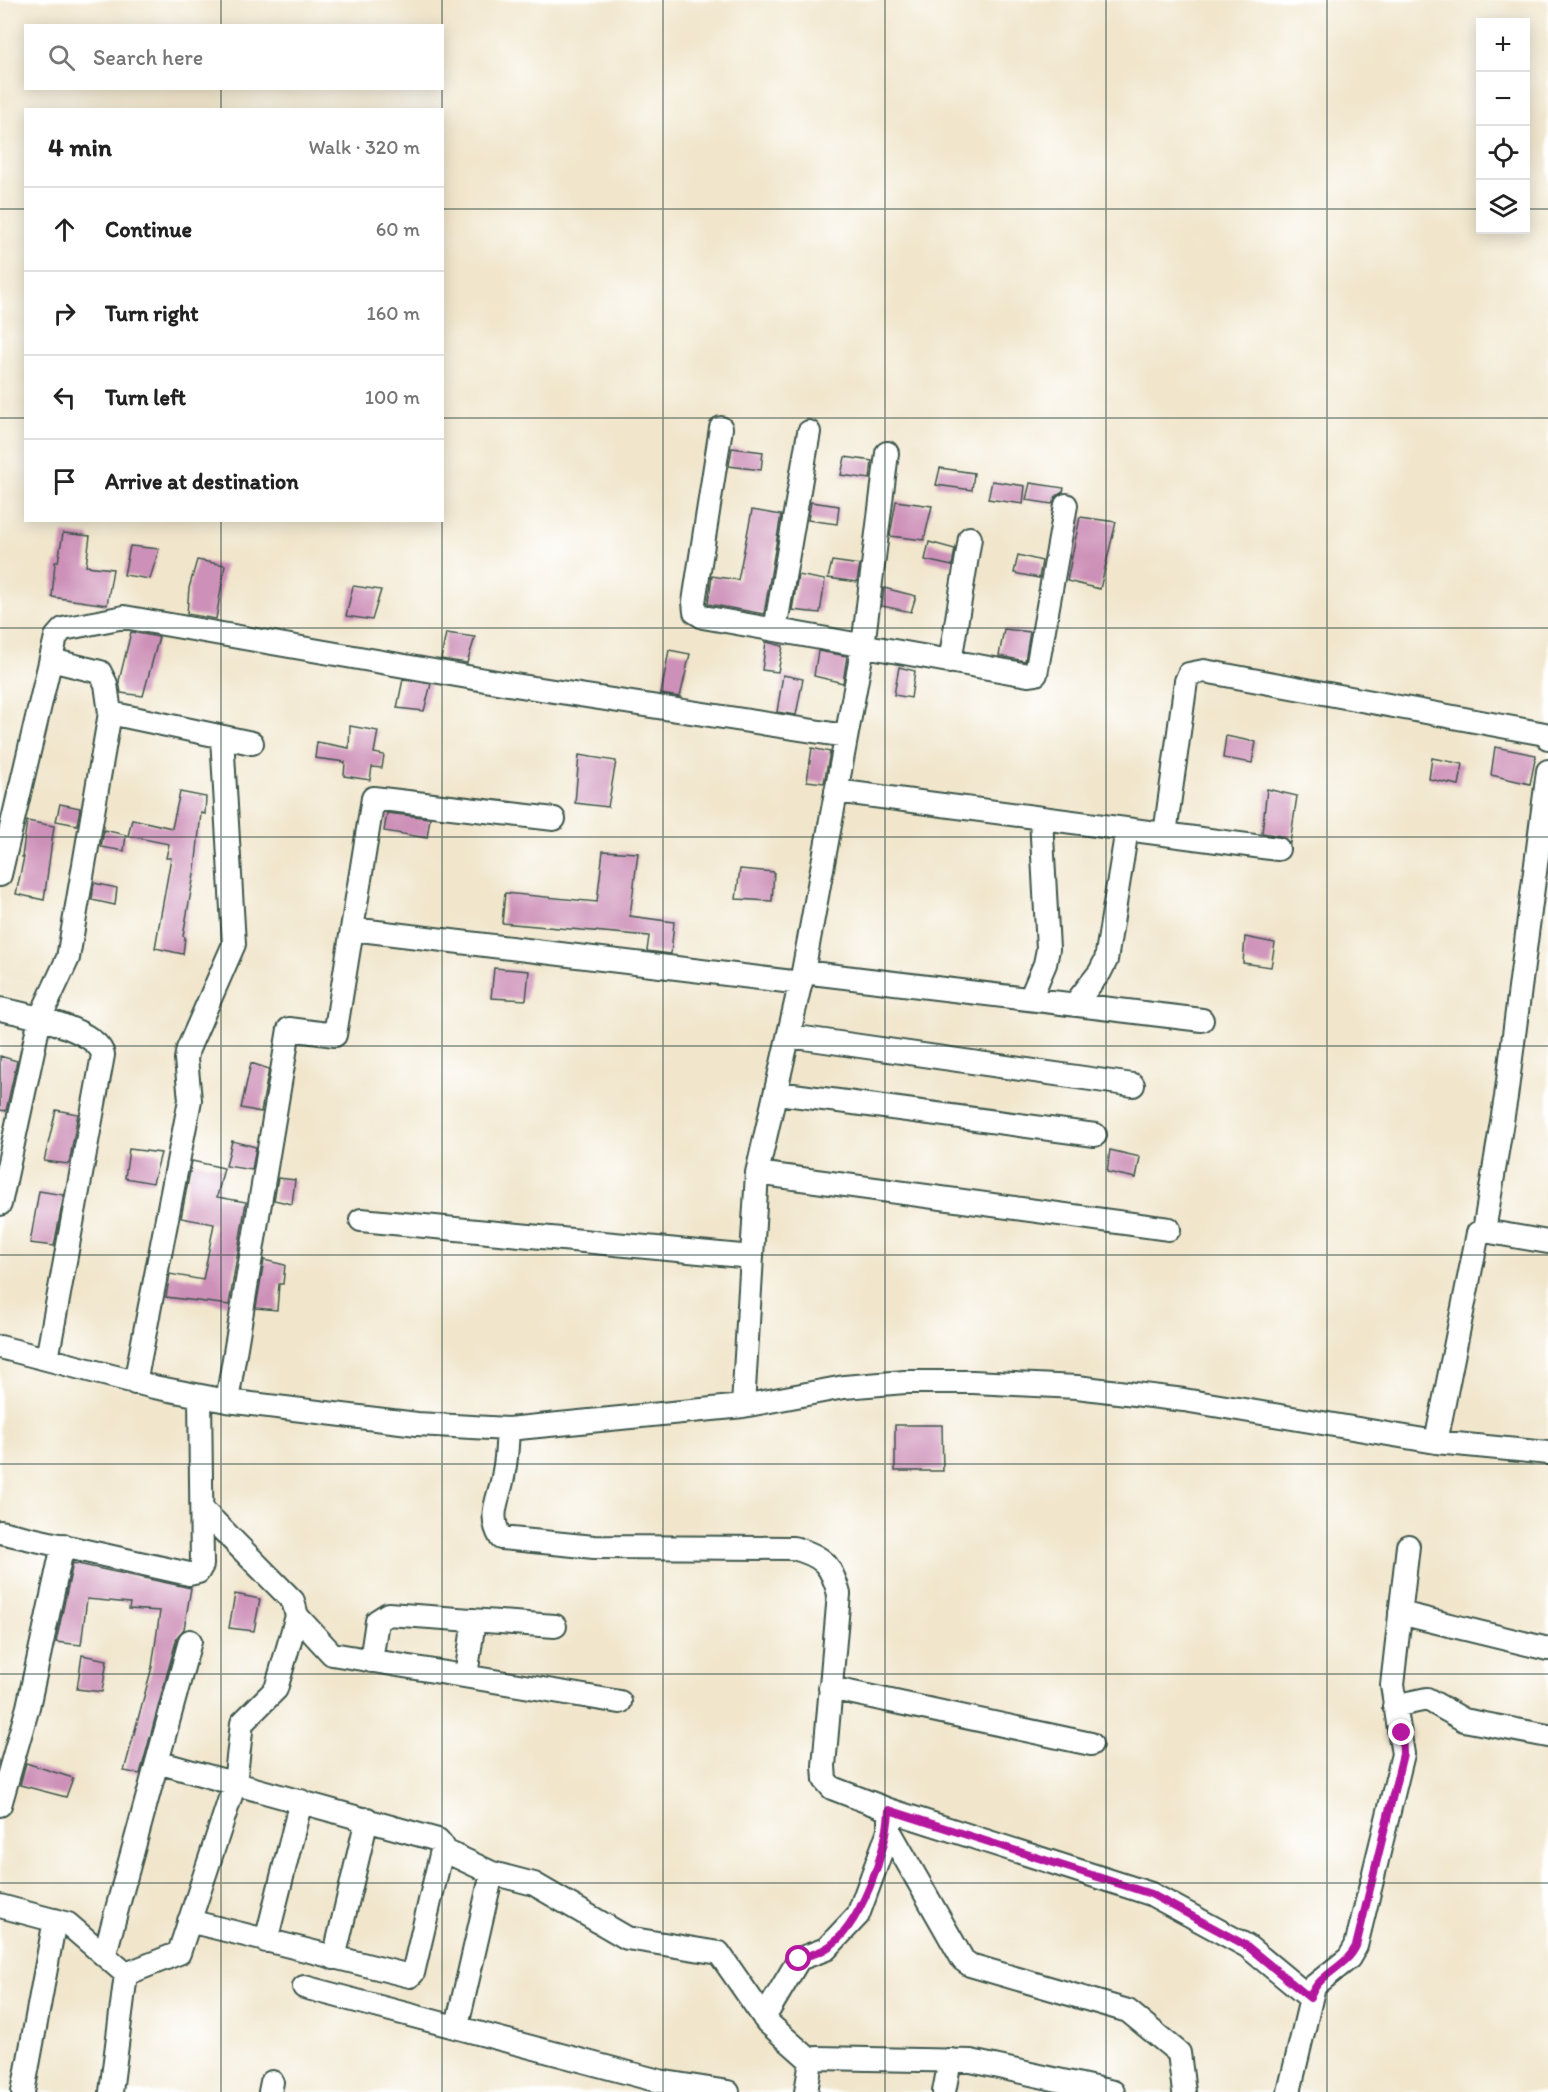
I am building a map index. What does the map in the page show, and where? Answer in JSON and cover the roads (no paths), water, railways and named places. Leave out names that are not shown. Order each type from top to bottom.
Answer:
[{"type":"street","points":[[721,428],[694,602],[695,612],[703,616],[950,662],[1028,675],[1036,674],[1066,505]]},
{"type":"street","points":[[775,630],[809,432]]},
{"type":"street","points":[[743,1406],[758,1173],[802,977],[863,646],[887,453]]},
{"type":"street","points":[[950,662],[970,538]]},
{"type":"street","points":[[0,875],[56,637],[63,629],[124,617],[508,684],[846,736]]},
{"type":"street","points":[[0,1204],[40,1018],[68,958],[110,712],[107,708],[106,684],[100,672],[51,660]]},
{"type":"street","points":[[1165,834],[1186,681],[1189,674],[1195,672],[1204,671],[1545,734],[1548,738]]},
{"type":"street","points":[[110,712],[252,743]]},
{"type":"street","points":[[135,1383],[190,1100],[186,1059],[188,1049],[234,944],[222,737]]},
{"type":"street","points":[[1484,1231],[1508,1085],[1548,771]]},
{"type":"street","points":[[836,791],[1278,849]]},
{"type":"street","points":[[227,1401],[289,1029],[334,1035],[373,798],[554,819]]},
{"type":"street","points":[[1030,999],[1045,964],[1048,949],[1041,818]]},
{"type":"street","points":[[1074,1005],[1100,972],[1106,960],[1127,829]]},
{"type":"street","points":[[352,929],[1030,999],[1202,1020]]},
{"type":"street","points":[[0,1009],[40,1018],[94,1040],[101,1047],[103,1056],[47,1359]]},
{"type":"street","points":[[790,1036],[1133,1085]]},
{"type":"street","points":[[777,1093],[1095,1135]]},
{"type":"street","points":[[758,1173],[1169,1229]]},
{"type":"street","points":[[362,1220],[752,1257]]},
{"type":"street","points":[[1436,1442],[1478,1233],[1484,1231],[1548,1242]]},
{"type":"street","points":[[0,1347],[135,1383],[200,1396],[379,1421],[508,1429],[743,1406],[844,1386],[905,1382],[1077,1386],[1184,1400],[1436,1442],[1548,1453]]},
{"type":"street","points":[[0,1532],[189,1574],[198,1572],[202,1565],[200,1396]]},
{"type":"street","points":[[508,1429],[504,1471],[493,1511],[494,1526],[501,1538],[594,1547],[794,1548],[822,1559],[833,1571],[840,1594],[830,1688],[825,1780],[832,1788],[889,1820],[1151,1894],[1253,1950],[1310,1998]]},
{"type":"street","points":[[202,1509],[293,1601],[297,1616],[332,1654],[620,1702]]},
{"type":"street","points":[[0,1805],[28,1707],[63,1545]]},
{"type":"street","points":[[1289,2092],[1314,1986],[1349,1958],[1356,1946],[1403,1754],[1402,1733],[1394,1706],[1392,1685],[1408,1546]]},
{"type":"street","points":[[1400,1613],[1548,1649]]},
{"type":"street","points":[[371,1661],[377,1621],[388,1614],[555,1626]]},
{"type":"street","points":[[126,1974],[176,1956],[235,1783],[242,1723],[276,1689],[297,1616]]},
{"type":"street","points":[[466,1677],[474,1620]]},
{"type":"street","points":[[105,1953],[190,1641]]},
{"type":"street","points":[[830,1688],[1091,1744]]},
{"type":"street","points":[[1394,1706],[1427,1699],[1464,1720],[1548,1736]]},
{"type":"street","points":[[157,1762],[438,1840],[443,1850],[492,1874],[534,1884],[627,1938],[719,1953],[764,2018],[811,2061]]},
{"type":"street","points":[[266,1941],[301,1801]]},
{"type":"street","points":[[334,1958],[367,1820]]},
{"type":"street","points":[[764,2018],[799,1959],[826,1949],[858,1916],[889,1820]]},
{"type":"street","points":[[889,1820],[963,1960],[970,1965],[1128,2011],[1179,2053],[1184,2092]]},
{"type":"street","points":[[189,1922],[410,1976],[413,1973],[443,1850]]},
{"type":"street","points":[[457,2026],[492,1874]]},
{"type":"street","points":[[0,1906],[55,1920],[76,1928],[126,1974]]},
{"type":"street","points":[[23,2092],[55,1920]]},
{"type":"street","points":[[111,2092],[126,1974]]},
{"type":"street","points":[[304,1987],[674,2085],[728,2092]]},
{"type":"street","points":[[811,2061],[817,2058],[971,2061],[1113,2092]]},
{"type":"street","points":[[944,2092],[950,2060]]},
{"type":"street","points":[[806,2092],[811,2061]]}]
